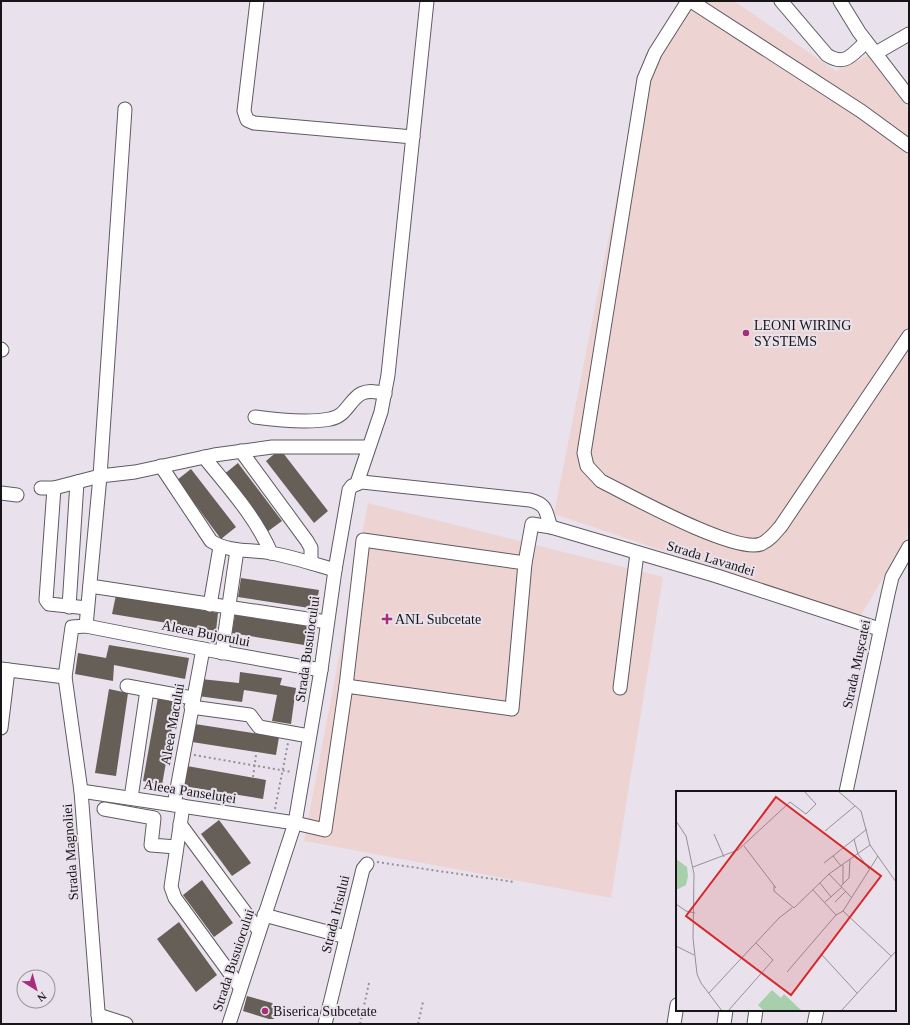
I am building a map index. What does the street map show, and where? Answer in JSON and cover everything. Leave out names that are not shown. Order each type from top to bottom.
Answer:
[{"type":"street","points":[[257,1],[244,111],[247,120],[254,123],[413,137]]},
{"type":"street","name":"Strada Busuiocului","points":[[229,1024],[258,931],[295,823],[321,670],[327,622],[347,497],[352,486],[357,483],[381,412],[388,375],[427,1]]},
{"type":"street","points":[[909,146],[861,111],[689,1],[655,53],[644,79],[584,453],[587,466],[601,481],[714,536],[744,545],[760,544],[772,537],[781,526],[909,336]]},
{"type":"street","points":[[781,1],[827,55],[834,60],[840,62],[847,59],[866,42]]},
{"type":"street","points":[[840,1],[866,42],[909,97]]},
{"type":"street","points":[[876,54],[909,34]]},
{"type":"street","points":[[86,626],[100,476],[125,108]]},
{"type":"street","points":[[255,417],[330,419],[342,414],[355,396],[378,392],[384,394]]},
{"type":"street","points":[[87,608],[49,604],[46,600],[47,488],[100,476],[204,457],[272,447],[368,447]]},
{"type":"street","points":[[241,451],[307,541],[311,548],[311,563]]},
{"type":"street","points":[[204,457],[257,525],[271,553]]},
{"type":"street","points":[[161,466],[211,541],[220,547],[271,553],[335,570]]},
{"type":"street","points":[[69,607],[77,482]]},
{"type":"street","points":[[357,483],[530,500],[543,505],[551,527]]},
{"type":"street","points":[[1,493],[17,495]]},
{"type":"street","name":"Strada Lavandei","points":[[526,563],[532,524],[551,527],[717,576],[879,629]]},
{"type":"street","points":[[363,540],[526,563],[512,708],[346,686],[363,540]]},
{"type":"street","points":[[210,605],[220,547]]},
{"type":"street","name":"Strada Mușcatei","points":[[846,791],[879,629],[892,577],[909,547]]},
{"type":"street","points":[[222,653],[237,550]]},
{"type":"street","points":[[620,688],[637,553]]},
{"type":"street","points":[[90,586],[327,622]]},
{"type":"street","name":"Aleea Bujorului","points":[[86,626],[222,653],[321,670]]},
{"type":"street","name":"Strada Magnoliei","points":[[86,626],[72,627],[65,677],[81,791],[98,1020]]},
{"type":"street","name":"Aleea Macului","points":[[202,649],[183,753],[179,806],[180,824],[171,887],[175,898],[240,987]]},
{"type":"street","points":[[1,728],[5,669],[65,677]]},
{"type":"street","points":[[126,686],[250,715],[259,727],[289,734],[309,736]]},
{"type":"street","name":"Aleea Panseluței","points":[[81,791],[295,823],[325,830],[346,686]]},
{"type":"street","points":[[130,798],[147,690]]},
{"type":"street","points":[[104,809],[154,818],[151,845],[176,847]]},
{"type":"street","points":[[180,824],[258,931]]},
{"type":"street","name":"Strada Irisului","points":[[325,1024],[363,869],[367,864]]},
{"type":"street","points":[[264,915],[346,937]]},
{"type":"street","points":[[674,1024],[676,1011]]},
{"type":"street","points":[[724,1024],[726,1011]]},
{"type":"street","points":[[754,1024],[756,1011]]},
{"type":"street","points":[[814,1024],[816,1011]]},
{"type":"street","points":[[98,1020],[126,1024]]},
{"type":"path","points":[[273,820],[289,734]]},
{"type":"path","points":[[183,753],[303,774]]},
{"type":"path","points":[[253,778],[256,755]]},
{"type":"path","name":"Strada Irisului","points":[[367,864],[374,862],[514,882]]},
{"type":"path","points":[[360,1024],[369,983]]},
{"type":"path","points":[[418,1024],[423,1002]]},
{"type":"shaded area","points":[[682,1],[734,1],[836,71],[868,56],[909,109],[909,533],[860,617],[554,514],[645,55]]},
{"type":"shaded area","points":[[368,503],[663,577],[611,898],[304,841]]},
{"type":"building","points":[[280,449],[328,511],[314,523],[266,461]]},
{"type":"building","points":[[238,463],[282,521],[267,532],[223,475]]},
{"type":"building","points":[[191,469],[236,527],[221,539],[177,480]]},
{"type":"building","points":[[241,578],[319,590],[316,609],[238,597]]},
{"type":"building","points":[[116,595],[218,613],[216,631],[112,614]]},
{"type":"building","points":[[235,615],[312,627],[310,646],[232,633]]},
{"type":"building","points":[[109,645],[189,658],[185,679],[114,665],[113,681],[75,674],[78,653],[106,658]]},
{"type":"building","points":[[240,672],[282,678],[280,685],[296,688],[291,724],[272,721],[277,695],[244,690],[242,702],[198,696],[201,679],[239,683]]},
{"type":"building","points":[[109,689],[128,693],[116,776],[95,773]]},
{"type":"building","points":[[158,697],[177,700],[162,785],[143,781]]},
{"type":"building","points":[[195,724],[279,737],[276,755],[192,742]]},
{"type":"building","points":[[187,766],[266,780],[263,799],[183,786]]},
{"type":"building","points":[[219,820],[251,863],[232,876],[201,834]]},
{"type":"building","points":[[202,880],[233,923],[214,937],[183,895]]},
{"type":"building","points":[[179,922],[217,975],[196,992],[157,939]]},
{"type":"building","points":[[247,996],[272,1003],[279,1011],[276,1017],[269,1019],[243,1011]]},
{"type":"place","name":"LEONI WIRING SYSTEMS","points":[[746,333]]},
{"type":"place","name":"ANL Subcetate","points":[[387,619]]},
{"type":"place","name":"Biserica Subcetate","points":[[265,1011]]}]
